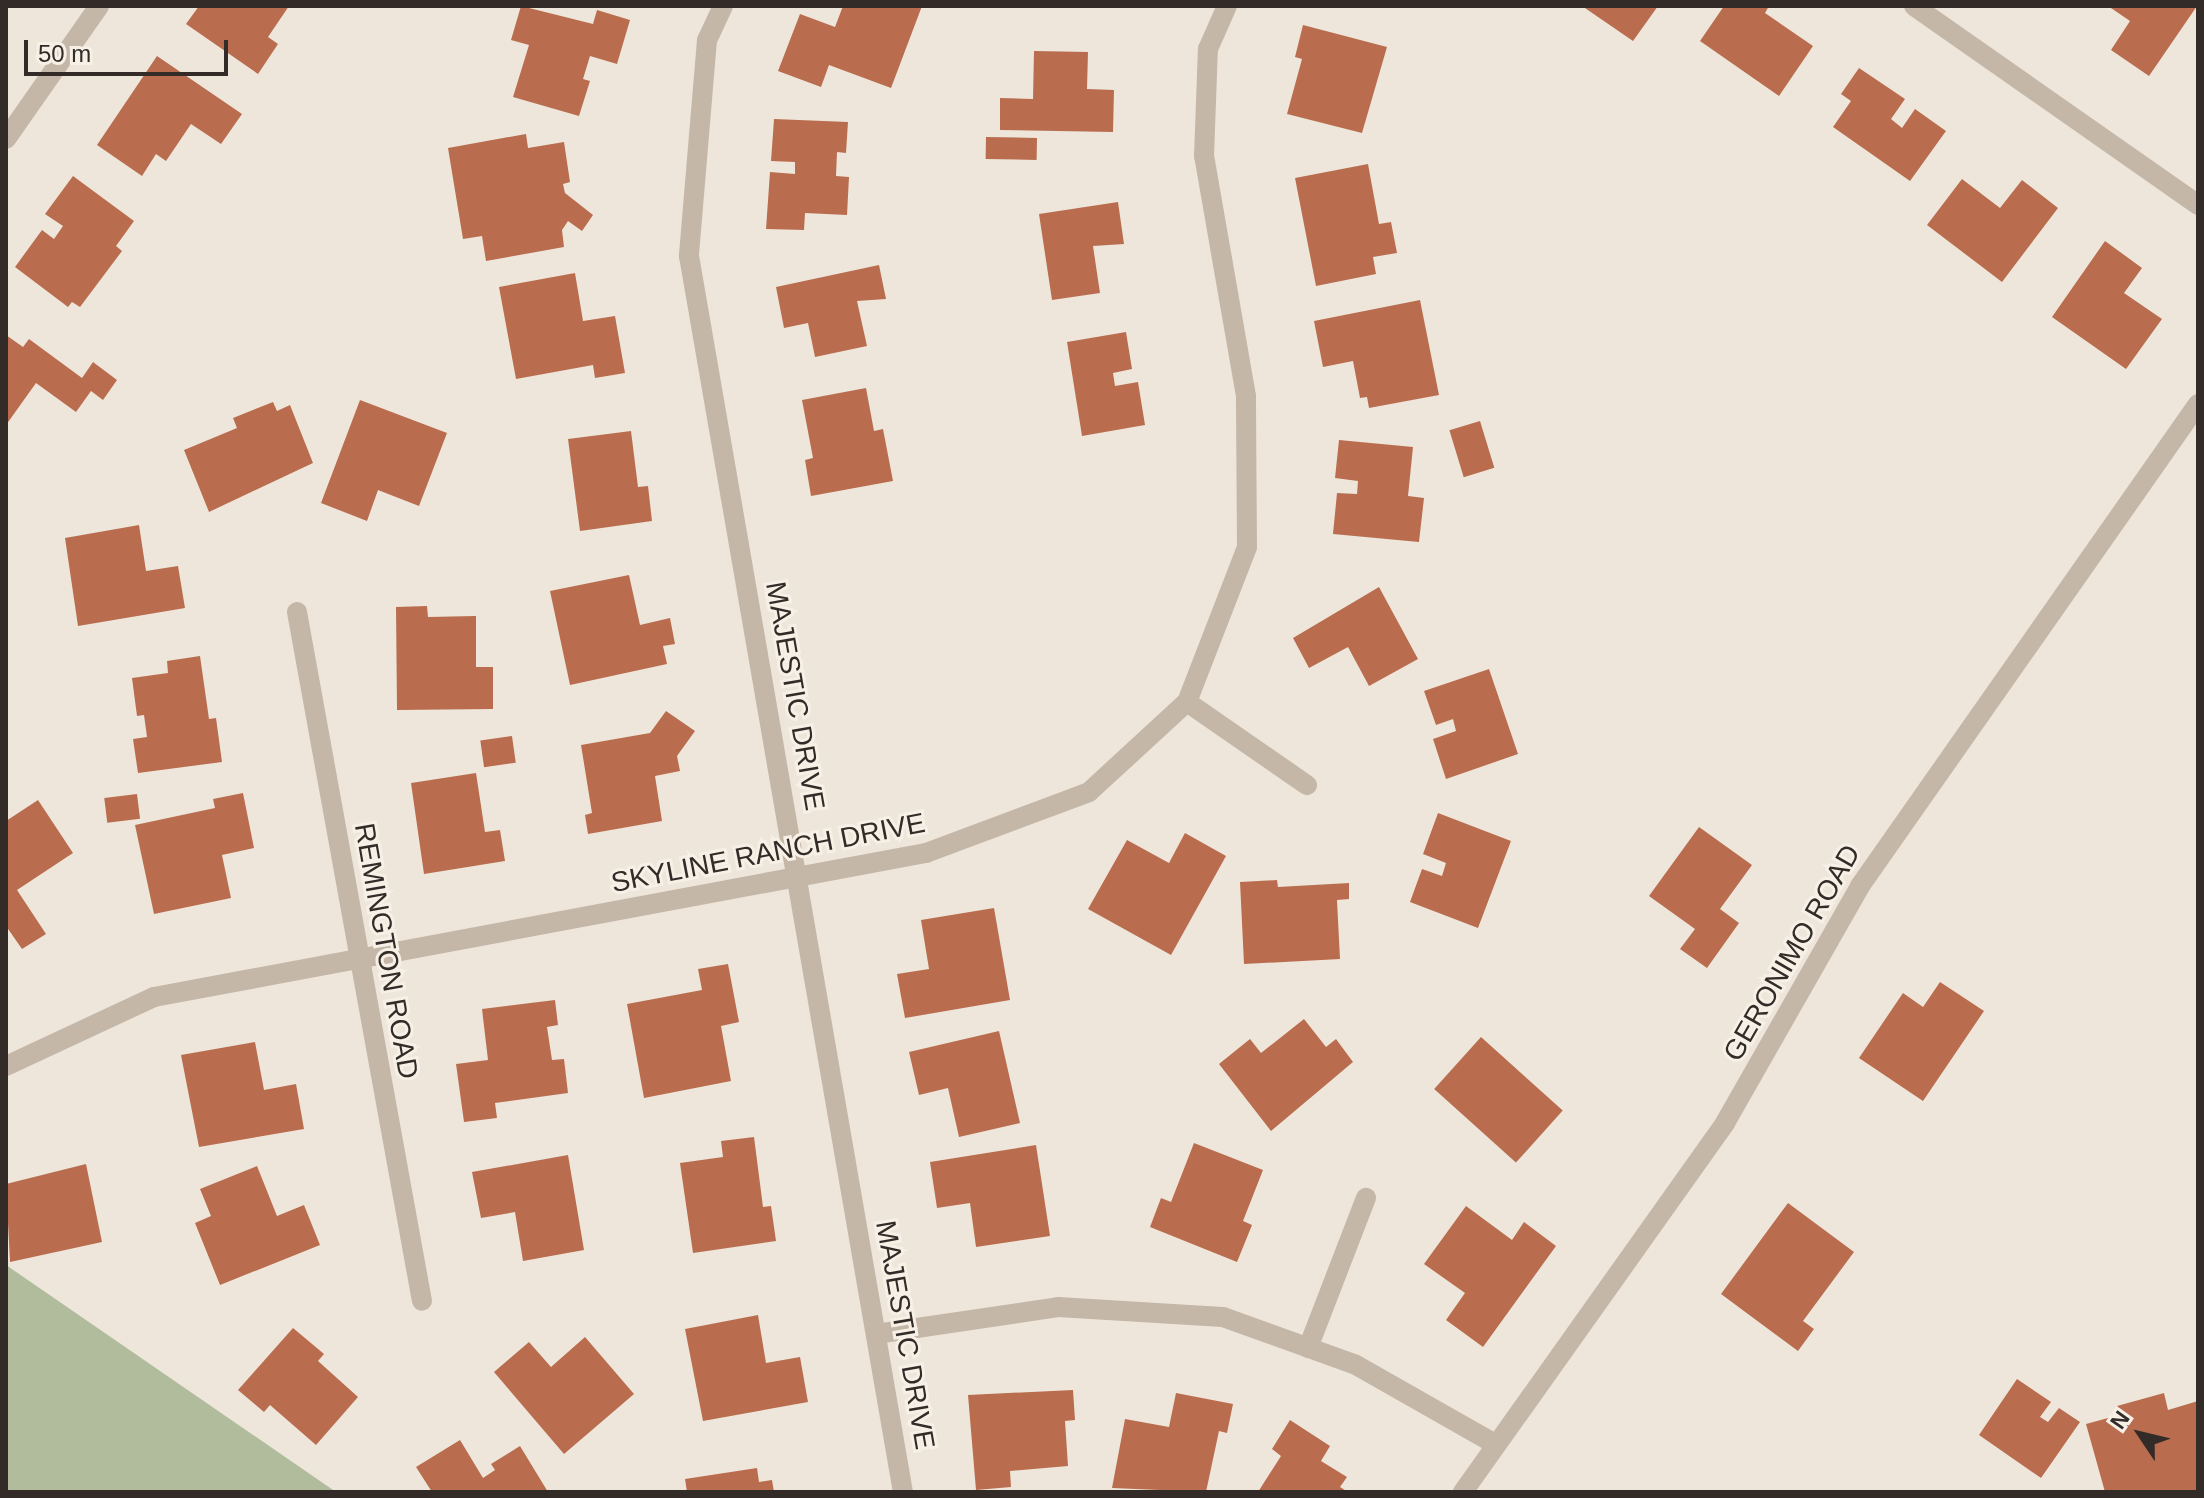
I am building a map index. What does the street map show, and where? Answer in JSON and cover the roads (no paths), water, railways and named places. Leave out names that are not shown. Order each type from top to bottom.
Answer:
[{"type":"street","points":[[6,139],[99,6]]},
{"type":"street","name":"MAJESTIC DRIVE","points":[[723,6],[707,40],[689,256],[799,877],[903,1492]]},
{"type":"street","name":"SKYLINE RANCH DRIVE","points":[[6,1066],[154,997],[926,853],[1089,792],[1187,702],[1247,547],[1246,396],[1204,156],[1208,49],[1227,6]]},
{"type":"street","points":[[1914,6],[2198,205]]},
{"type":"street","name":"GERONIMO ROAD","points":[[1463,1492],[1725,1123],[1860,886],[2198,404]]},
{"type":"street","name":"REMINGTON ROAD","points":[[297,612],[422,1301]]},
{"type":"street","points":[[1187,702],[1307,785]]},
{"type":"street","points":[[1308,1348],[1366,1198]]},
{"type":"street","points":[[876,1334],[1058,1307],[1223,1317],[1356,1365],[1495,1444]]}]
